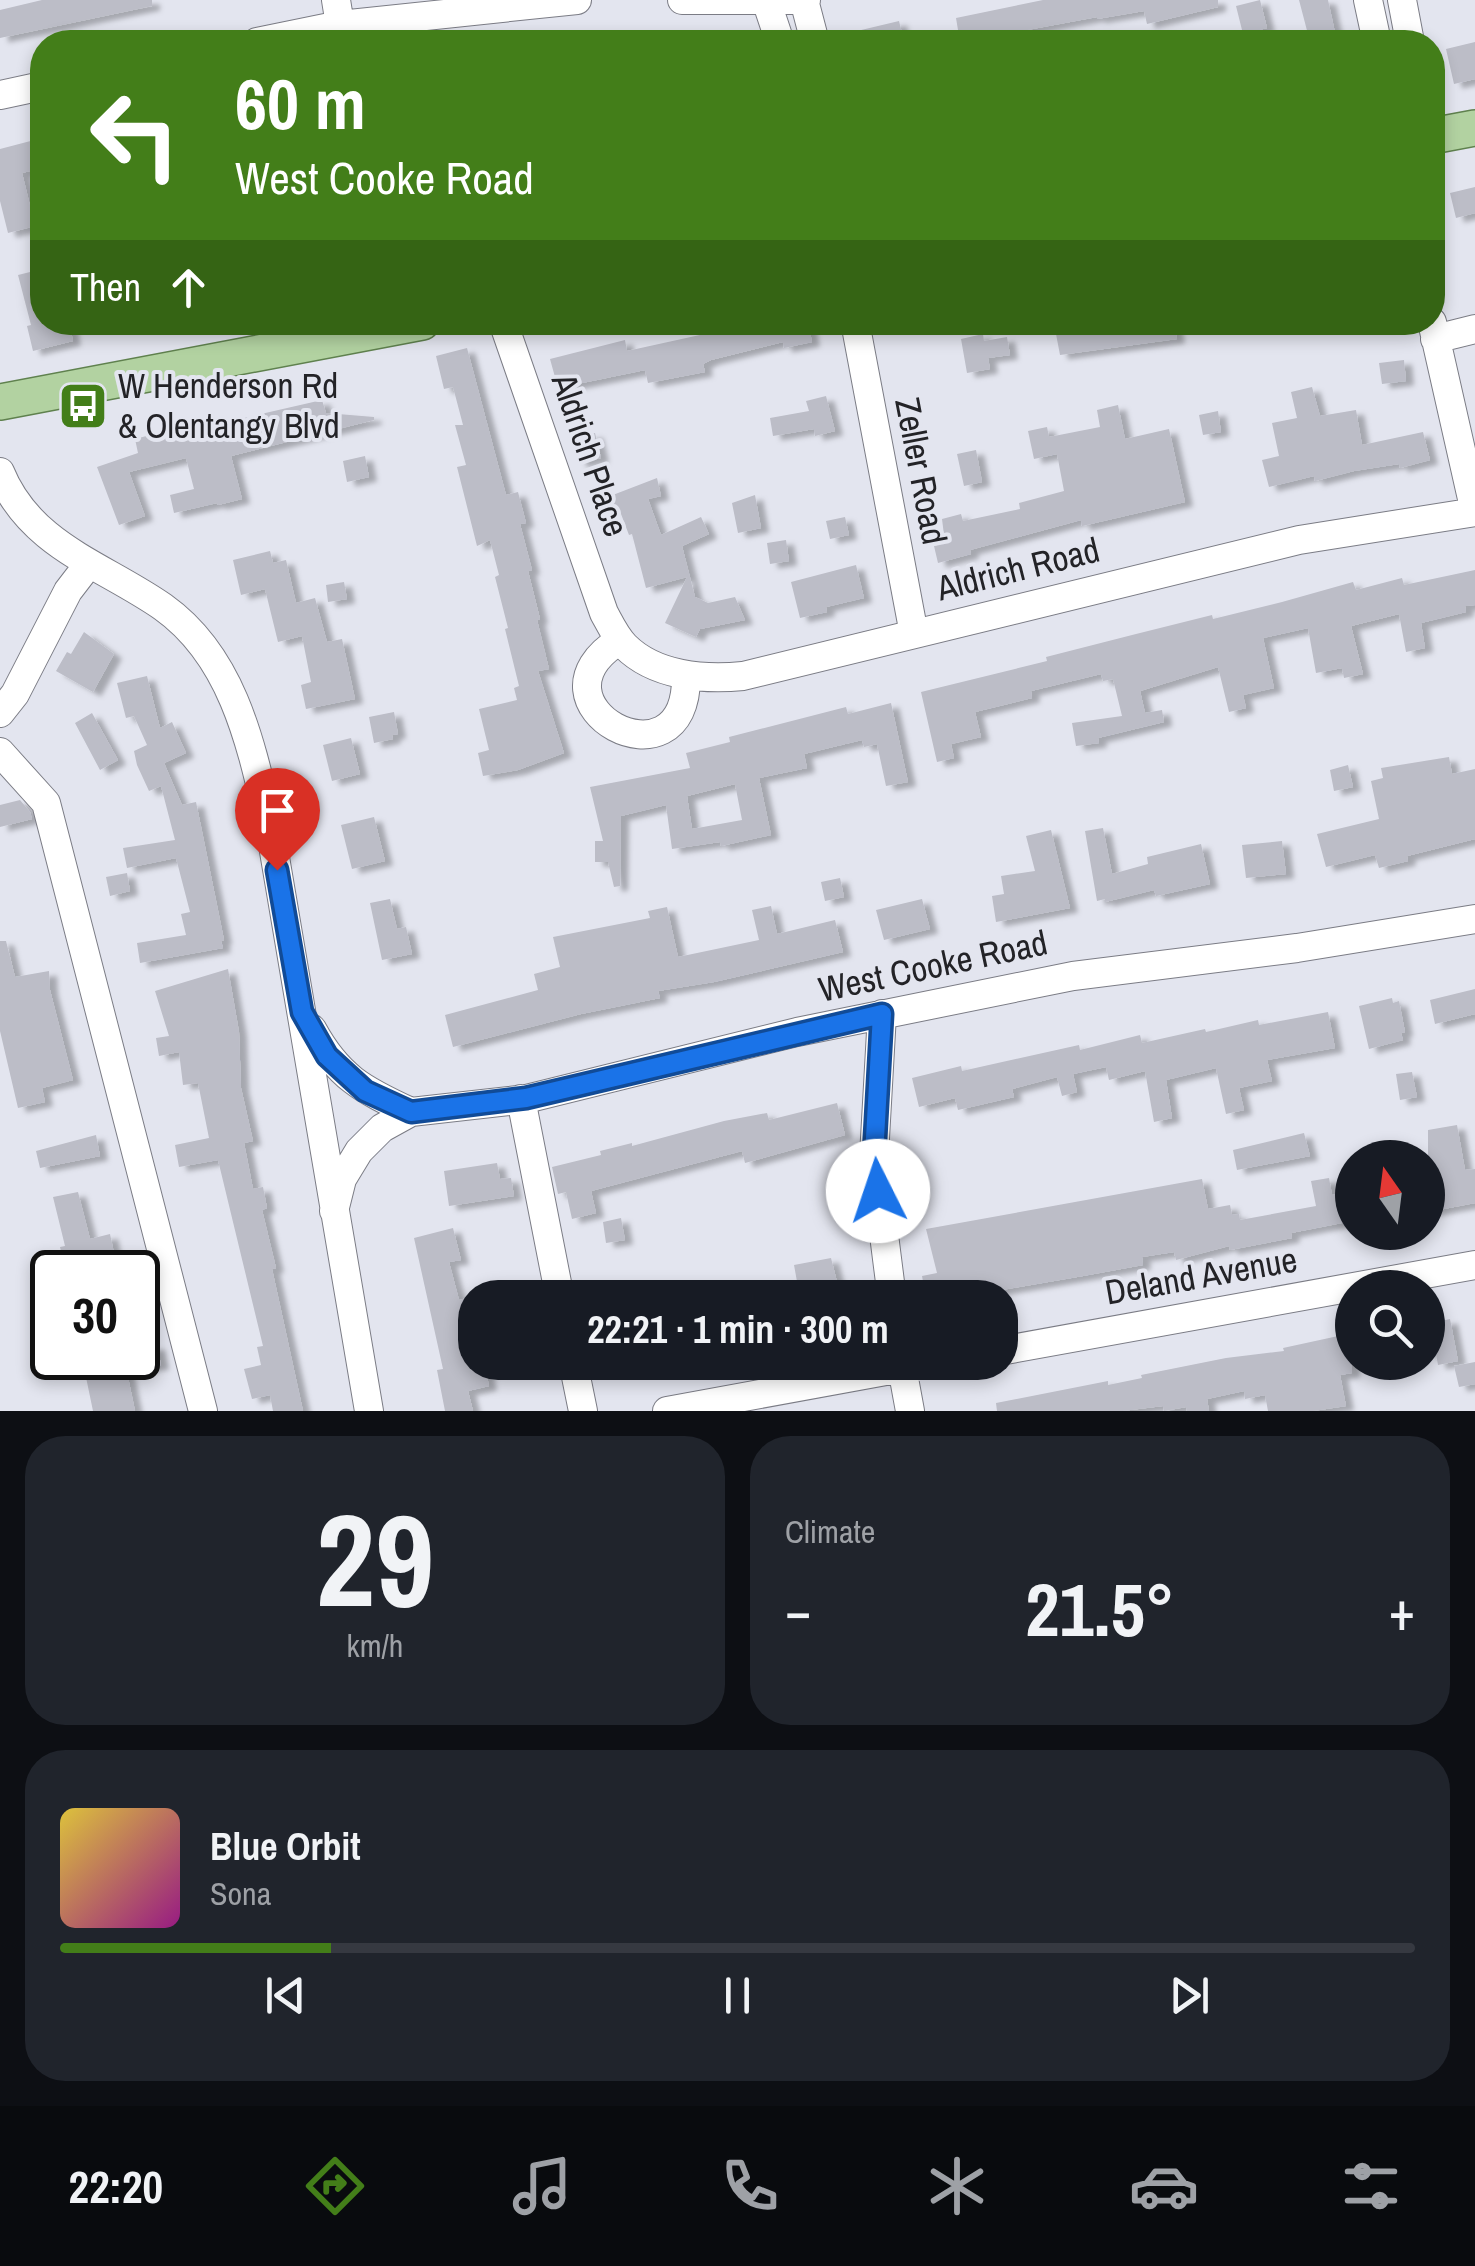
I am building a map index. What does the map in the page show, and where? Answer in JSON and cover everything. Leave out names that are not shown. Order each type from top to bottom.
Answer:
[{"type":"main road","points":[[1445,134],[1475,128]]},
{"type":"main road","points":[[0,402],[353,335]]},
{"type":"street","points":[[291,30],[338,13],[577,0]]},
{"type":"street","points":[[682,0],[805,0],[812,30]]},
{"type":"street","points":[[1368,0],[1374,30]]},
{"type":"street","points":[[1402,0],[1408,30]]},
{"type":"street","points":[[767,1],[776,30]]},
{"type":"street","points":[[0,94],[30,88]]},
{"type":"street","points":[[1445,330],[1475,328]]},
{"type":"street","name":"Aldrich Place","points":[[508,335],[604,612]]},
{"type":"street","name":"Zeller Road","points":[[857,335],[914,634]]},
{"type":"street","points":[[1434,335],[1475,512]]},
{"type":"street","points":[[0,472],[16,502],[55,544],[163,607],[210,653],[231,690],[256,763],[369,1411]]},
{"type":"street","name":"Aldrich Road","points":[[604,612],[628,650],[686,676],[743,676],[1299,540],[1475,512]]},
{"type":"street","points":[[0,713],[15,694],[68,591],[88,564]]},
{"type":"street","points":[[620,640],[604,650],[593,665],[588,683],[591,702],[600,718],[614,730],[650,734],[667,725],[680,712],[686,676]]},
{"type":"street","points":[[0,752],[46,803],[203,1411]]},
{"type":"street","name":"West Cooke Road","points":[[334,1211],[342,1179],[359,1151],[382,1128],[411,1112],[521,1099],[882,1014],[1073,976],[1277,951],[1475,919]]},
{"type":"street","points":[[302,1012],[327,1056],[365,1091],[411,1112]]},
{"type":"street","points":[[882,1014],[874,1156],[890,1280]]},
{"type":"street","points":[[521,1099],[556,1280]]},
{"type":"street","name":"Deland Avenue","points":[[1018,1348],[1475,1265]]},
{"type":"street","points":[[577,1380],[583,1411]]},
{"type":"street","points":[[667,1411],[829,1380]]},
{"type":"street","points":[[904,1380],[910,1411]]},
{"type":"building","points":[[42,0],[152,0],[152,6],[0,38],[0,10]]},
{"type":"building","points":[[1043,0],[1218,0],[1218,7],[1147,24],[1144,11],[1027,30],[958,30],[956,18]]},
{"type":"building","points":[[1260,0],[1267,28],[1242,30],[1236,6]]},
{"type":"building","points":[[1299,0],[1328,0],[1334,30],[1307,30]]},
{"type":"building","points":[[899,21],[901,30],[861,30]]},
{"type":"building","points":[[1475,42],[1475,79],[1454,84],[1446,49]]},
{"type":"building","points":[[30,141],[30,171],[22,173],[30,206],[30,227],[8,233],[0,201],[0,149]]},
{"type":"building","points":[[1475,187],[1475,213],[1456,218],[1450,193]]},
{"type":"building","points":[[30,272],[30,321],[18,275]]},
{"type":"building","points":[[30,325],[30,335],[72,335],[73,341],[33,351],[27,326]]},
{"type":"building","points":[[700,335],[811,335],[812,342],[784,348],[783,342],[711,360],[703,364],[705,372],[648,383],[645,370],[558,388],[550,359],[625,340],[627,351]]},
{"type":"building","points":[[979,335],[983,335],[984,341],[1007,337],[1010,355],[988,358],[990,369],[967,373],[961,339]]},
{"type":"building","points":[[1056,335],[1176,335],[1177,339],[1060,355]]},
{"type":"building","points":[[467,348],[506,495],[518,492],[526,523],[520,524],[549,669],[538,671],[564,753],[518,770],[483,776],[478,753],[489,750],[479,709],[517,700],[514,688],[519,686],[490,540],[477,546],[457,467],[466,465],[455,425],[463,425],[453,387],[444,389],[436,356]]},
{"type":"building","points":[[1404,360],[1406,381],[1382,384],[1379,363]]},
{"type":"building","points":[[1312,387],[1320,416],[1356,410],[1362,445],[1423,432],[1430,460],[1315,481],[1314,476],[1269,487],[1262,460],[1279,456],[1272,423],[1297,418],[1291,392]]},
{"type":"building","points":[[826,396],[835,431],[815,436],[814,429],[773,436],[770,418],[809,411],[806,401]]},
{"type":"building","points":[[322,400],[326,413],[374,420],[231,456],[242,499],[218,505],[174,513],[170,495],[194,489],[186,458],[129,472],[145,516],[119,525],[97,467],[138,453],[135,439],[169,430],[170,435]]},
{"type":"building","points":[[1118,405],[1125,439],[1169,429],[1185,502],[1082,526],[1081,520],[970,550],[971,554],[938,563],[934,546],[945,543],[942,519],[961,514],[963,521],[1020,509],[1019,503],[1064,491],[1057,454],[1034,459],[1028,431],[1047,427],[1049,437],[1100,427],[1097,410]]},
{"type":"building","points":[[1218,411],[1221,432],[1203,435],[1199,415]]},
{"type":"building","points":[[595,433],[601,458],[579,463],[573,439]]},
{"type":"building","points":[[976,450],[982,482],[964,486],[957,454]]},
{"type":"building","points":[[365,456],[369,477],[347,482],[343,461]]},
{"type":"building","points":[[657,478],[661,496],[648,499],[661,535],[701,517],[709,534],[682,546],[695,597],[708,603],[735,597],[745,620],[700,629],[696,637],[665,623],[687,577],[646,588],[632,534],[629,535],[618,506],[608,508],[605,498]]},
{"type":"building","points":[[755,495],[761,528],[738,533],[732,503]]},
{"type":"building","points":[[845,517],[849,535],[830,539],[826,521]]},
{"type":"building","points":[[786,540],[789,561],[770,564],[767,543]]},
{"type":"building","points":[[270,551],[273,563],[286,560],[296,603],[315,598],[327,642],[342,639],[355,699],[306,709],[301,685],[311,682],[302,636],[278,642],[265,589],[241,595],[233,560]]},
{"type":"building","points":[[856,565],[864,598],[800,618],[791,582]]},
{"type":"building","points":[[1475,570],[1475,605],[1465,606],[1466,612],[1421,623],[1425,648],[1406,652],[1399,614],[1351,626],[1363,674],[1344,678],[1342,668],[1316,673],[1308,628],[1263,638],[1274,688],[1243,695],[1246,708],[1229,712],[1218,667],[1140,691],[1145,713],[1162,710],[1164,722],[1098,738],[1099,743],[1076,746],[1072,723],[1122,716],[1113,679],[1103,681],[1101,674],[1031,691],[1032,698],[975,712],[981,737],[951,744],[954,758],[937,762],[921,692],[1136,634],[1212,615],[1213,619],[1353,582],[1356,590],[1402,578],[1404,585]]},
{"type":"building","points":[[344,582],[347,599],[328,602],[326,585]]},
{"type":"building","points":[[84,632],[114,654],[93,692],[56,671]]},
{"type":"building","points":[[147,676],[160,728],[172,722],[186,753],[164,763],[182,805],[196,802],[224,940],[223,948],[140,963],[137,943],[186,935],[181,914],[190,912],[176,858],[127,868],[123,848],[175,840],[161,786],[149,791],[137,765],[134,751],[147,745],[134,716],[126,718],[117,683]]},
{"type":"building","points":[[891,703],[908,782],[886,786],[877,744],[864,747],[862,740],[804,754],[807,768],[759,778],[771,835],[721,846],[720,842],[672,849],[666,805],[621,816],[620,886],[614,887],[608,862],[595,862],[595,841],[603,841],[590,787],[690,768],[686,753],[730,742],[729,737],[846,707],[848,714]],"holes":[[[735,784],[742,820],[692,829],[687,796]]]},
{"type":"building","points":[[394,712],[398,734],[374,743],[369,717]]},
{"type":"building","points":[[92,713],[118,760],[100,770],[75,723]]},
{"type":"building","points":[[351,738],[360,774],[332,781],[323,745]]},
{"type":"building","points":[[1449,757],[1452,774],[1475,769],[1475,839],[1407,856],[1408,861],[1379,868],[1375,855],[1326,867],[1317,834],[1379,819],[1371,781],[1383,778],[1381,768]]},
{"type":"building","points":[[1348,765],[1353,787],[1334,791],[1330,770]]},
{"type":"building","points":[[20,800],[32,819],[0,827],[0,805]]},
{"type":"building","points":[[374,817],[385,861],[352,869],[341,825]]},
{"type":"building","points":[[1103,828],[1112,874],[1148,864],[1147,857],[1201,844],[1210,884],[1156,896],[1154,890],[1097,901],[1085,831]]},
{"type":"building","points":[[1051,830],[1070,908],[996,922],[992,896],[1004,894],[1001,876],[1035,871],[1026,836]]},
{"type":"building","points":[[1282,841],[1286,874],[1246,878],[1242,845]]},
{"type":"building","points":[[127,873],[130,891],[110,896],[106,877]]},
{"type":"building","points":[[840,878],[844,897],[825,901],[821,882]]},
{"type":"building","points":[[390,899],[397,929],[406,927],[412,954],[382,960],[370,903]]},
{"type":"building","points":[[922,899],[930,929],[884,940],[876,910]]},
{"type":"building","points":[[771,906],[777,934],[835,920],[843,952],[658,991],[660,998],[453,1047],[445,1015],[538,990],[534,974],[560,967],[553,937],[650,918],[648,911],[667,907],[678,957],[759,940],[752,910]]},
{"type":"building","points":[[0,941],[6,941],[15,977],[49,971],[50,990],[73,1080],[42,1088],[45,1102],[18,1108],[0,1031]]},
{"type":"building","points":[[228,969],[239,1032],[241,1088],[253,1141],[244,1143],[253,1189],[263,1187],[267,1208],[262,1210],[276,1268],[272,1269],[303,1411],[273,1411],[270,1395],[252,1399],[244,1369],[261,1365],[257,1347],[263,1346],[218,1160],[179,1167],[175,1145],[209,1138],[198,1083],[183,1085],[179,1052],[159,1056],[156,1038],[169,1036],[155,991]]},
{"type":"building","points":[[1475,989],[1475,1014],[1435,1024],[1430,1000]]},
{"type":"building","points":[[1392,998],[1393,1003],[1399,1001],[1403,1040],[1369,1049],[1359,1006]]},
{"type":"building","points":[[1328,1012],[1335,1048],[1267,1060],[1272,1081],[1239,1088],[1244,1110],[1226,1114],[1216,1068],[1166,1080],[1172,1118],[1154,1122],[1145,1071],[1109,1080],[1106,1067],[1073,1074],[1077,1092],[1062,1096],[1057,1077],[1012,1089],[1014,1097],[958,1110],[955,1098],[919,1107],[912,1078],[1079,1045],[1080,1050],[1140,1035],[1142,1043],[1258,1020],[1259,1025]]},
{"type":"building","points":[[1412,1072],[1417,1097],[1400,1100],[1396,1074]]},
{"type":"building","points":[[837,1103],[845,1135],[745,1163],[742,1151],[591,1191],[596,1213],[572,1219],[566,1192],[558,1194],[552,1167],[601,1155],[600,1151],[724,1121],[767,1113],[769,1120]]},
{"type":"building","points":[[1457,1125],[1465,1170],[1475,1169],[1475,1203],[1445,1209],[1445,1140],[1428,1140],[1428,1130]]},
{"type":"building","points":[[1304,1133],[1310,1156],[1237,1170],[1233,1150]]},
{"type":"building","points":[[96,1135],[100,1156],[40,1168],[36,1151]]},
{"type":"building","points":[[497,1163],[500,1179],[511,1178],[514,1196],[449,1206],[444,1171]]},
{"type":"building","points":[[1329,1178],[1332,1195],[1335,1194],[1335,1224],[1291,1233],[1292,1238],[1230,1250],[1229,1246],[1176,1260],[1174,1252],[1142,1257],[1143,1265],[1018,1287],[1018,1280],[923,1280],[922,1276],[937,1273],[926,1229],[1202,1179],[1208,1209],[1230,1205],[1232,1215],[1239,1214],[1240,1220],[1316,1206],[1311,1181]]},
{"type":"building","points":[[78,1192],[90,1239],[110,1234],[113,1250],[61,1250],[65,1246],[53,1197]]},
{"type":"building","points":[[621,1218],[625,1240],[606,1243],[603,1222]]},
{"type":"building","points":[[453,1228],[461,1260],[449,1262],[458,1296],[458,1380],[488,1380],[489,1386],[468,1391],[473,1411],[445,1411],[437,1370],[443,1369],[414,1238]]},
{"type":"building","points":[[831,1258],[836,1280],[797,1280],[794,1265]]},
{"type":"building","points":[[1450,1319],[1458,1361],[1445,1364],[1445,1320]]},
{"type":"building","points":[[1335,1337],[1335,1380],[1341,1380],[1346,1406],[1268,1411],[1265,1395],[1245,1399],[1244,1391],[1207,1399],[1209,1411],[1187,1411],[1186,1407],[1164,1411],[1163,1406],[1122,1411],[997,1411],[996,1403],[1108,1381],[1108,1385],[1226,1358],[1284,1351],[1283,1348]]},
{"type":"building","points":[[1475,1362],[1475,1384],[1459,1387],[1454,1366]]},
{"type":"building","points":[[87,1380],[129,1380],[135,1411],[93,1411]]},
{"type":"place","name":"W Henderson Rd & Olentangy Blvd","points":[[83,406]]},
{"type":"route","points":[[277,870],[302,1012],[327,1056],[365,1091],[411,1112],[526,1098],[882,1014],[874,1156],[878,1191]]}]
